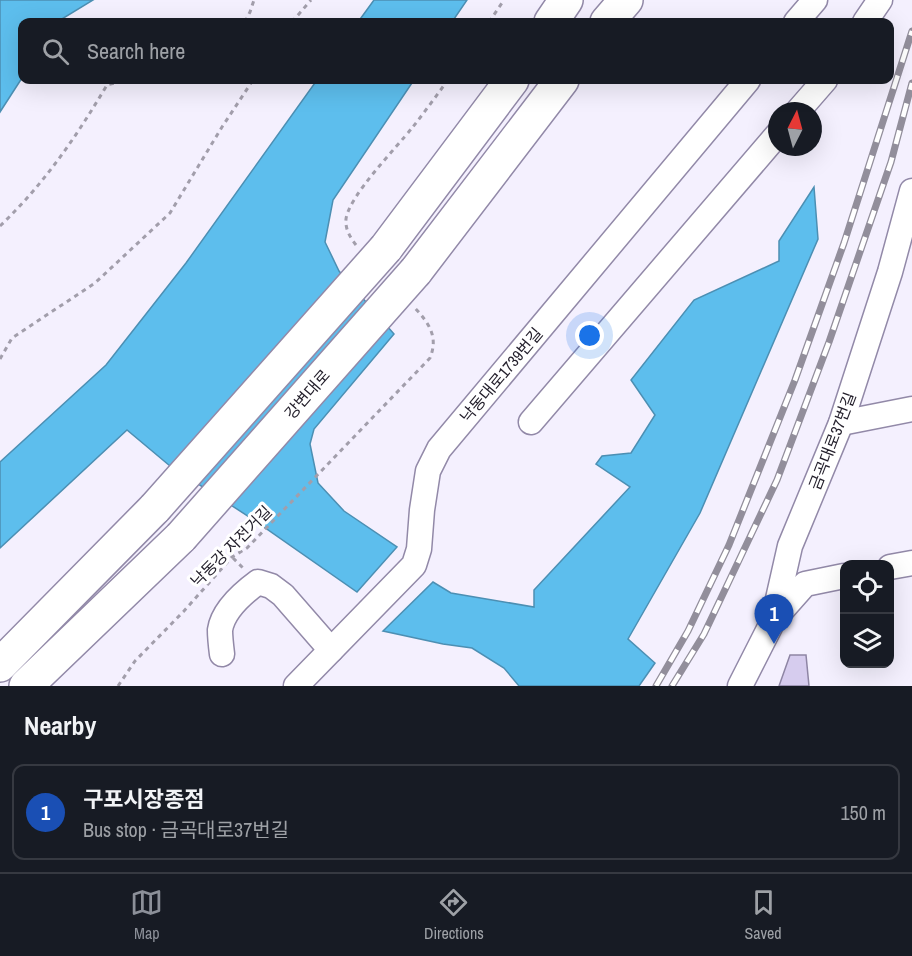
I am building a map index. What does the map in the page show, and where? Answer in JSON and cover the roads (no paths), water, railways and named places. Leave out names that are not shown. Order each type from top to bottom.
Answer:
[{"type":"highway","points":[[554,18],[566,0]]},
{"type":"highway","points":[[608,18],[618,0]]},
{"type":"highway","points":[[610,18],[626,0]]},
{"type":"highway","points":[[0,665],[155,508],[386,248],[509,84]]},
{"type":"highway","name":"강변대로","points":[[27,686],[181,537],[416,271],[559,84]]},
{"type":"street","points":[[799,18],[815,0]]},
{"type":"street","points":[[868,18],[880,0]]},
{"type":"street","name":"낙동대로1739번길","points":[[296,686],[414,565],[419,549],[428,471],[439,449],[745,84]]},
{"type":"street","points":[[806,102],[822,84]]},
{"type":"street","points":[[531,422],[768,146]]},
{"type":"street","name":"금곡대로37번길","points":[[748,684],[773,621],[790,546],[901,270],[912,191]]},
{"type":"street","points":[[841,423],[912,409]]},
{"type":"street","points":[[894,566],[912,562]]},
{"type":"street","points":[[773,621],[805,584],[840,577]]},
{"type":"street","points":[[222,654],[220,630],[224,617],[234,604],[258,582],[271,586],[283,595],[331,650]]},
{"type":"water","points":[[0,0],[93,0],[64,18],[18,18],[18,84],[0,112]]},
{"type":"water","points":[[374,0],[467,0],[455,18],[361,18]]},
{"type":"water","points":[[314,84],[411,84],[333,200],[325,242],[339,271],[394,334],[314,429],[310,444],[318,483],[344,511],[397,547],[357,592],[254,520],[170,466],[127,430],[0,548],[0,462],[106,365],[186,263]]},
{"type":"water","points":[[814,187],[818,239],[700,513],[628,639],[655,663],[639,686],[519,686],[504,668],[472,648],[383,631],[433,582],[451,593],[534,607],[534,590],[630,487],[596,464],[602,456],[631,453],[655,415],[631,380],[694,300],[779,261],[779,241]]},
{"type":"railway","points":[[656,686],[688,631],[729,545],[795,380],[844,243],[912,31]]},
{"type":"railway","points":[[672,686],[704,634],[777,480],[829,342],[891,162],[912,83]]},
{"type":"place","name":"구포시장종점","points":[[774,644]]}]
